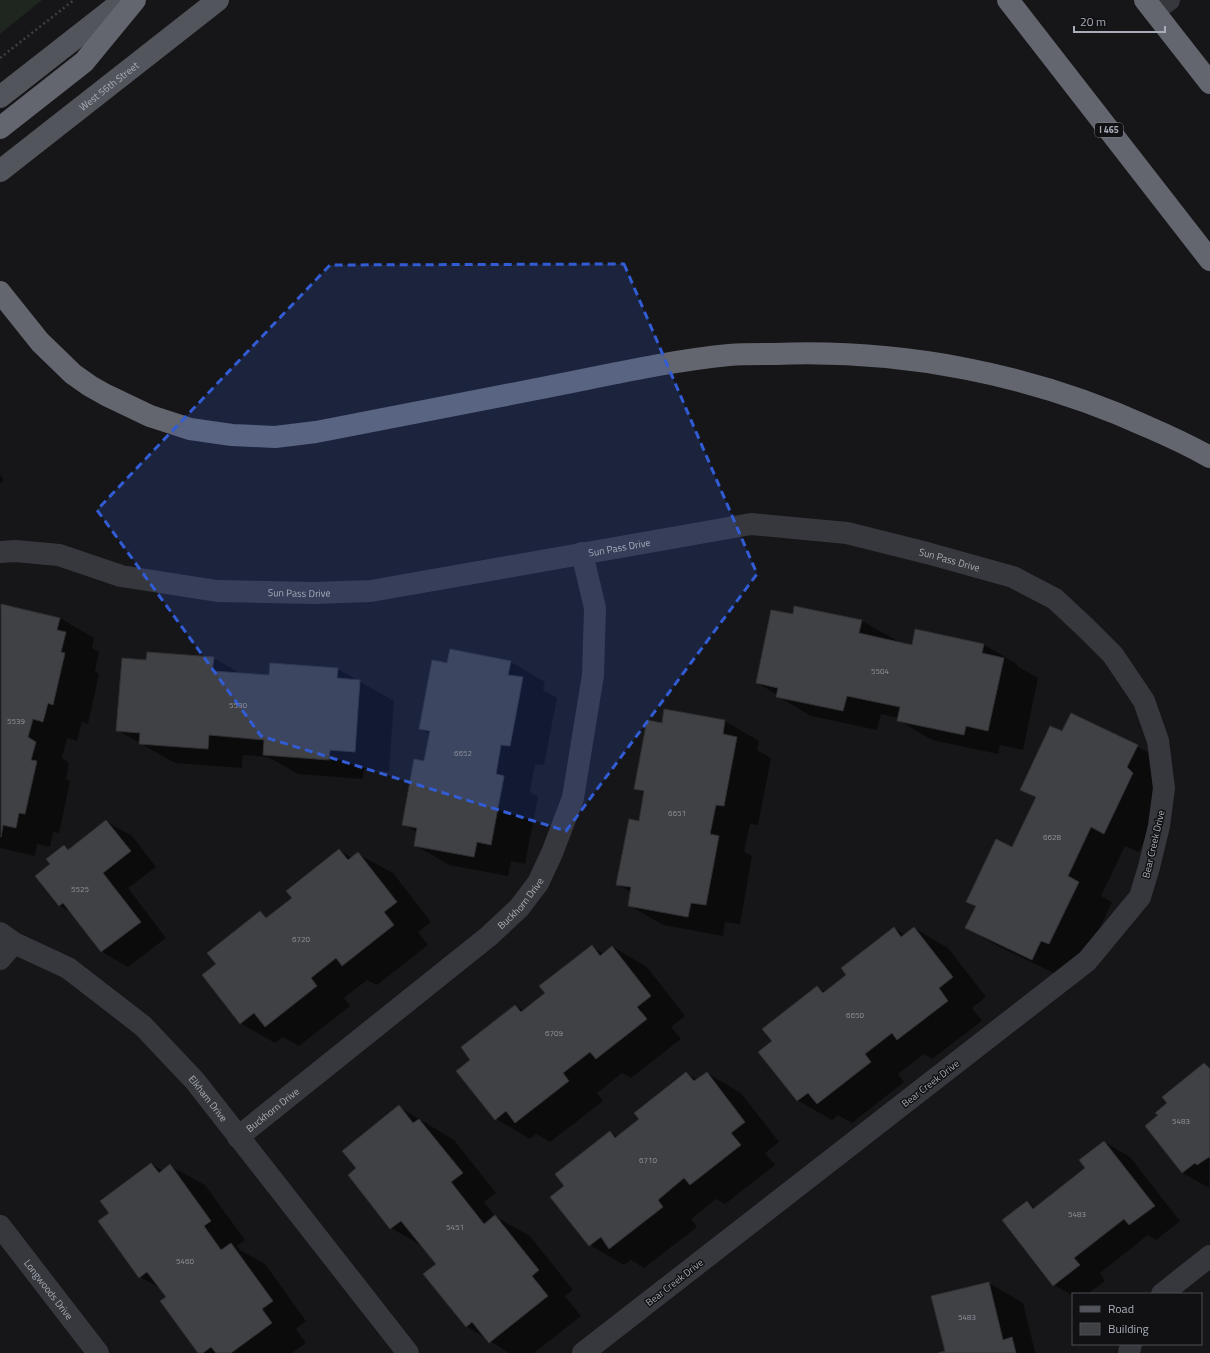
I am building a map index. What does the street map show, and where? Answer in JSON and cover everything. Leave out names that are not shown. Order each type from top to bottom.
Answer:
[{"type":"highway","points":[[0,128],[84,62],[135,0]]},
{"type":"highway","name":"I 465","points":[[1008,0],[1210,260]]},
{"type":"highway","points":[[1156,4],[1210,83]]},
{"type":"highway","points":[[0,292],[40,342],[73,374],[90,386],[150,416],[190,429],[218,434],[275,437],[316,432],[602,376],[731,355],[837,353],[921,361],[1016,379],[1065,394],[1112,411],[1210,457]]},
{"type":"main road","points":[[0,97],[124,0]]},
{"type":"main road","name":"West 56th Street","points":[[0,171],[218,0]]},
{"type":"street","name":"Sun Pass Drive","points":[[0,552],[15,551],[59,555],[122,576],[217,591],[314,593],[370,591],[751,524],[847,533],[1013,577],[1055,599],[1114,655],[1144,701],[1158,741]]},
{"type":"street","name":"Buckhorn Drive","points":[[238,1137],[489,936],[519,908],[538,883],[552,853],[573,798],[593,675],[596,608],[582,553]]},
{"type":"street","name":"Bear Creek Drive","points":[[583,1353],[1087,962],[1140,897],[1149,867],[1164,788],[1158,741]]},
{"type":"street","name":"Elkham Drive","points":[[7,938],[68,968],[143,1026],[195,1081],[408,1353]]},
{"type":"street","points":[[0,960],[7,938]]},
{"type":"street","name":"Longwoods Drive","points":[[0,1226],[98,1353]]},
{"type":"street","points":[[1163,1293],[1210,1256]]},
{"type":"path","points":[[0,58],[74,0]]},
{"type":"highlighted area","points":[[624,264],[757,574],[566,831],[261,736],[97,510],[330,265]]},
{"type":"shaded area","points":[[0,0],[42,0],[0,34]]},
{"type":"building","points":[[1,604],[60,618],[57,630],[66,632],[61,652],[65,653],[53,705],[48,703],[43,722],[33,719],[28,737],[36,742],[31,760],[37,761],[25,814],[19,813],[16,828],[3,825],[1,837]]},
{"type":"building","points":[[794,606],[862,620],[859,633],[912,645],[915,629],[984,644],[982,653],[1004,658],[988,731],[966,726],[964,735],[897,721],[900,707],[847,696],[843,711],[776,697],[778,688],[756,683],[771,610],[793,614]]},
{"type":"building","points":[[450,649],[511,661],[508,675],[523,677],[510,746],[501,745],[496,774],[504,776],[491,845],[477,842],[474,857],[414,846],[417,828],[402,825],[414,759],[424,761],[430,731],[419,729],[432,660],[447,663]]},
{"type":"building","points":[[147,652],[214,657],[212,671],[269,675],[270,663],[338,668],[337,678],[360,680],[355,752],[330,750],[329,760],[263,755],[264,740],[209,735],[208,749],[139,744],[140,733],[116,731],[122,658],[146,660]]},
{"type":"building","points":[[664,709],[725,720],[723,734],[737,737],[724,806],[716,805],[710,834],[719,836],[706,905],[691,903],[688,917],[628,906],[631,887],[616,885],[629,819],[639,821],[644,791],[634,789],[647,720],[662,723]]},
{"type":"building","points":[[1071,713],[1138,745],[1127,767],[1133,773],[1104,834],[1091,827],[1068,876],[1079,882],[1049,944],[1041,941],[1032,960],[965,928],[976,906],[966,902],[996,839],[1012,847],[1036,797],[1020,790],[1050,726],[1062,731]]},
{"type":"building","points":[[106,820],[131,851],[103,873],[141,922],[101,952],[63,903],[59,906],[35,876],[50,864],[46,859],[64,845],[68,850]]},
{"type":"building","points":[[339,849],[348,860],[358,852],[397,902],[384,912],[394,925],[342,966],[336,958],[311,978],[317,986],[265,1027],[254,1013],[240,1024],[202,975],[216,964],[207,953],[260,911],[266,918],[292,898],[286,891]]},
{"type":"building","points":[[894,927],[901,937],[914,927],[953,977],[939,988],[948,1001],[897,1040],[892,1033],[865,1054],[871,1062],[817,1104],[808,1093],[797,1101],[758,1052],[772,1041],[762,1029],[817,986],[823,993],[846,975],[841,968]]},
{"type":"building","points":[[592,945],[600,956],[612,946],[651,996],[637,1007],[647,1019],[596,1059],[590,1052],[563,1073],[569,1081],[515,1123],[506,1111],[495,1120],[456,1071],[470,1060],[461,1047],[515,1005],[521,1012],[545,993],[539,986]]},
{"type":"building","points":[[1204,1063],[1210,1069],[1210,1158],[1209,1157],[1197,1165],[1195,1163],[1182,1173],[1145,1126],[1158,1115],[1155,1113],[1167,1103],[1162,1097]]},
{"type":"building","points":[[686,1072],[694,1081],[707,1072],[745,1122],[731,1133],[741,1145],[690,1185],[684,1178],[658,1200],[663,1207],[609,1249],[601,1237],[589,1246],[550,1197],[564,1186],[555,1174],[610,1131],[615,1138],[639,1119],[634,1113]]},
{"type":"building","points":[[399,1105],[413,1123],[419,1119],[463,1173],[451,1182],[484,1224],[495,1215],[539,1270],[532,1276],[548,1296],[489,1343],[472,1322],[466,1327],[423,1274],[436,1264],[401,1221],[390,1229],[348,1175],[356,1168],[342,1151]]},
{"type":"building","points":[[1104,1141],[1155,1206],[1129,1225],[1124,1219],[1074,1258],[1080,1265],[1053,1286],[1002,1220],[1027,1201],[1033,1209],[1085,1168],[1079,1160]]},
{"type":"building","points":[[151,1163],[159,1173],[170,1164],[211,1221],[204,1226],[221,1250],[231,1243],[273,1301],[262,1309],[272,1323],[231,1353],[216,1353],[211,1347],[203,1353],[198,1353],[160,1301],[166,1297],[147,1272],[139,1278],[98,1221],[109,1213],[100,1201]]},
{"type":"building","points":[[989,1282],[1003,1340],[1012,1337],[1016,1353],[938,1353],[945,1351],[931,1296]]}]
